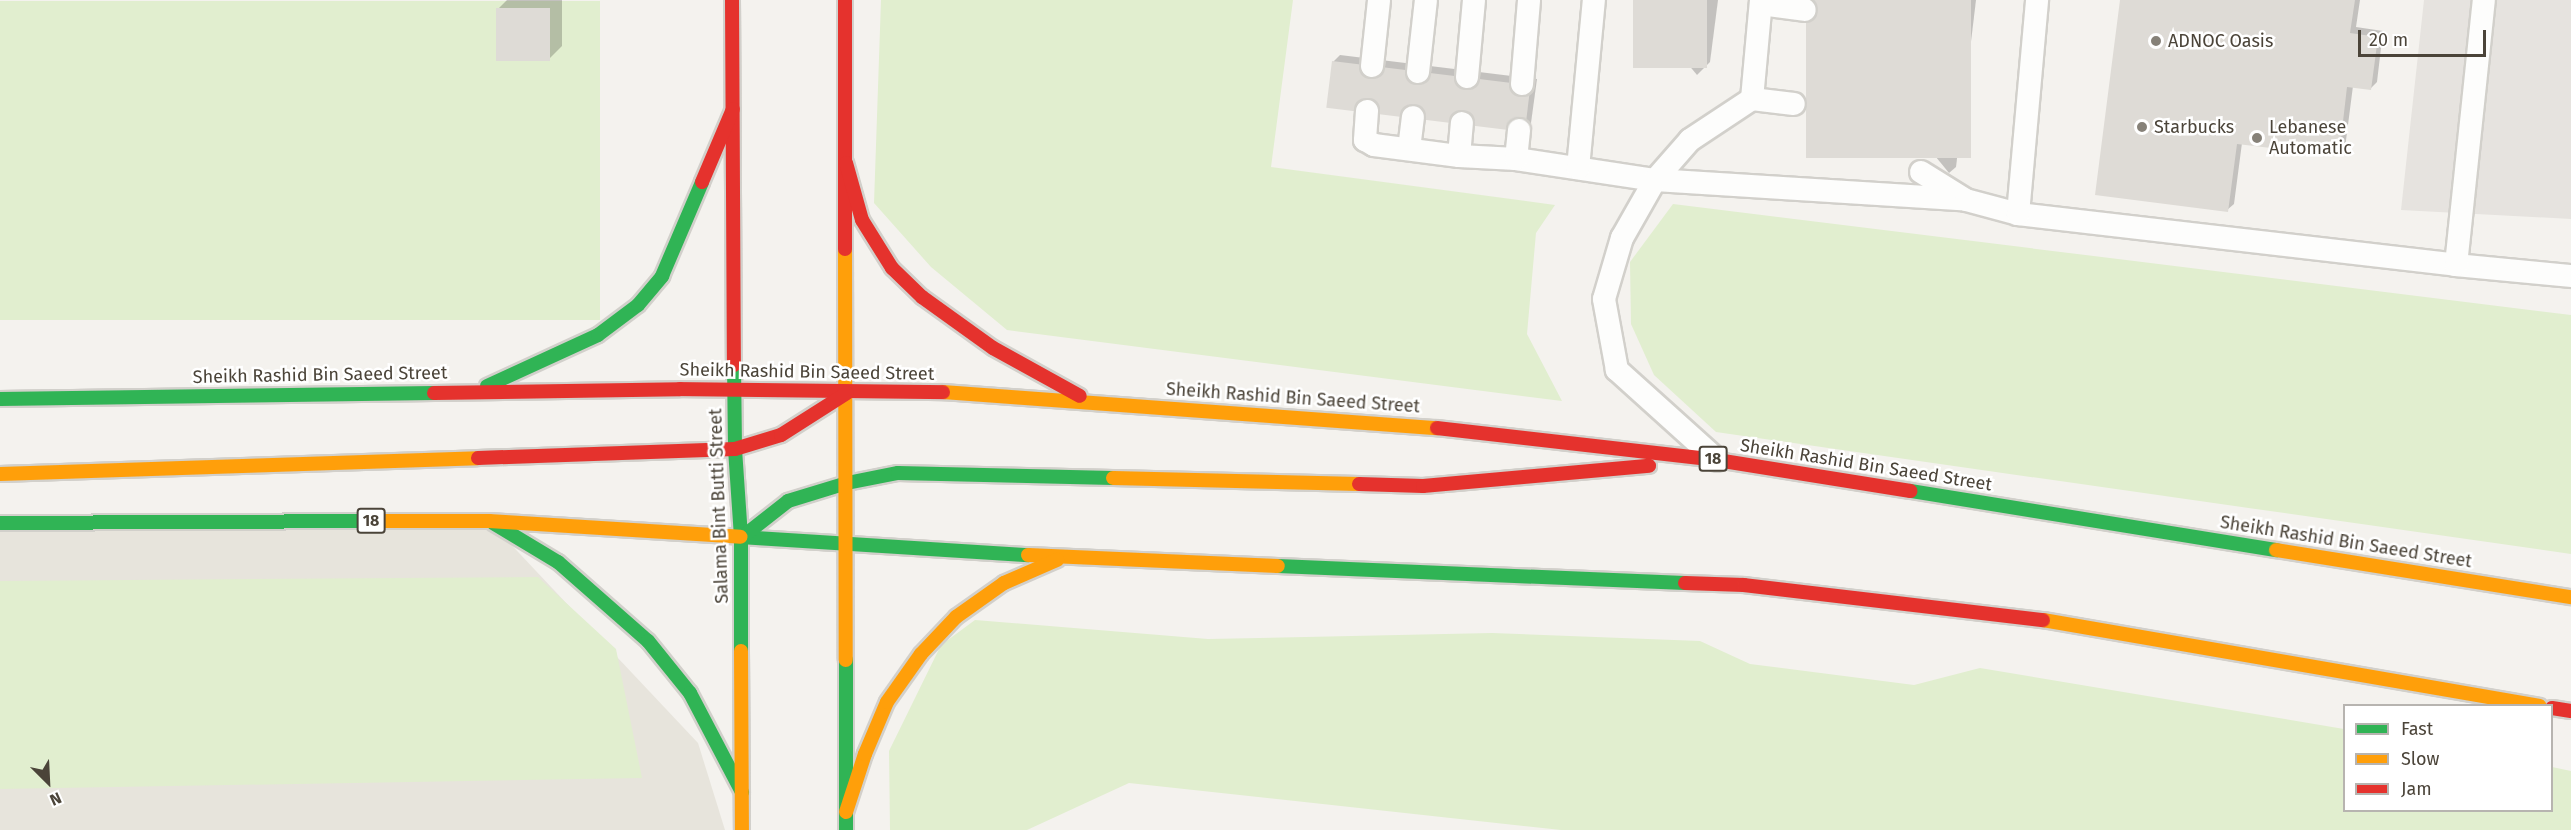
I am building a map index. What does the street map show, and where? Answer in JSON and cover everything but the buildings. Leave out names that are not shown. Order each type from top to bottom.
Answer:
[{"type":"main road","name":"Salama Bint Butti Street","points":[[732,0],[734,390],[741,538],[742,830]]},
{"type":"main road","points":[[845,0],[846,830]]},
{"type":"main road","points":[[476,391],[598,335],[638,305],[662,276],[733,109]]},
{"type":"main road","points":[[846,163],[862,220],[892,268],[922,297],[993,348],[1090,401]]},
{"type":"main road","name":"Sheikh Rashid Bin Saeed Street","points":[[0,399],[476,391],[734,390],[847,393],[924,391],[1422,426],[1717,460],[2571,597]]},
{"type":"main road","points":[[0,474],[735,449],[781,435],[847,393]]},
{"type":"main road","points":[[741,538],[788,501],[847,483],[898,473],[1423,486],[1717,460]]},
{"type":"main road","points":[[489,521],[558,562],[648,640],[690,693],[742,792]]},
{"type":"main road","name":"18","points":[[0,523],[489,521],[1064,557],[1744,585],[2062,622],[2534,704]]},
{"type":"main road","points":[[846,812],[865,754],[887,702],[921,654],[956,617],[1004,583],[1064,557]]},
{"type":"main road","points":[[2553,708],[2571,711]]},
{"type":"lane","points":[[1372,66],[1379,0]]},
{"type":"lane","points":[[1418,72],[1426,0]]},
{"type":"lane","points":[[1467,77],[1474,0]]},
{"type":"lane","points":[[1522,84],[1529,0]]},
{"type":"lane","points":[[1578,168],[1594,0]]},
{"type":"lane","points":[[2018,214],[2037,0]]},
{"type":"lane","points":[[2456,265],[2484,0]]},
{"type":"lane","points":[[1752,99],[1761,2],[1805,10]]},
{"type":"lane","points":[[1717,460],[1617,370],[1604,300],[1622,238],[1655,180],[1690,140],[1752,99],[1794,104]]},
{"type":"lane","points":[[1367,111],[1365,140],[1374,145],[1459,156],[1516,159],[1655,180],[1966,200],[2018,214],[2456,265],[2571,276]]},
{"type":"lane","points":[[1409,149],[1413,117]]},
{"type":"lane","points":[[1459,156],[1462,123]]},
{"type":"lane","points":[[1516,159],[1519,130]]},
{"type":"lane","points":[[1921,172],[1966,200]]},
{"type":"shaded area","points":[[2424,0],[2571,0],[2571,219],[2401,210]]},
{"type":"shaded area","points":[[489,521],[698,743],[725,830],[0,830],[0,525]]},
{"type":"green space","points":[[881,0],[1293,0],[1271,167],[1555,205],[1536,233],[1527,334],[1562,401],[1007,330],[931,267],[874,203]]},
{"type":"green space","points":[[0,1],[600,1],[600,320],[0,320]]},
{"type":"green space","points":[[1673,204],[2571,315],[2571,554],[1716,432],[1654,375],[1631,324],[1630,262]]},
{"type":"green space","points":[[538,577],[616,649],[642,778],[0,789],[0,581]]},
{"type":"green space","points":[[975,620],[1208,639],[1492,633],[1700,641],[1750,664],[1914,685],[1980,668],[2343,729],[2343,812],[2553,812],[2553,767],[2571,771],[2571,830],[1561,830],[1129,783],[1027,830],[890,830],[889,751],[941,645]]},
{"type":"traffic: fast","points":[[487,386],[598,335],[638,305],[662,276],[702,182]]},
{"type":"traffic: fast","points":[[734,365],[735,449],[741,538],[741,651]]},
{"type":"traffic: fast","points":[[0,399],[434,393]]},
{"type":"traffic: fast","points":[[741,538],[788,501],[847,483],[898,473],[1113,478]]},
{"type":"traffic: fast","points":[[1911,491],[2276,550]]},
{"type":"traffic: fast","points":[[0,523],[375,521]]},
{"type":"traffic: fast","points":[[493,523],[558,562],[648,641],[690,693],[742,792]]},
{"type":"traffic: fast","points":[[740,537],[1028,555]]},
{"type":"traffic: fast","points":[[1278,566],[1685,583]]},
{"type":"traffic: fast","points":[[846,660],[846,830]]},
{"type":"traffic: slow","points":[[845,249],[846,660]]},
{"type":"traffic: slow","points":[[943,392],[1437,428]]},
{"type":"traffic: slow","points":[[0,474],[478,458]]},
{"type":"traffic: slow","points":[[1113,478],[1359,484]]},
{"type":"traffic: slow","points":[[375,521],[489,521],[740,537]]},
{"type":"traffic: slow","points":[[2276,550],[2571,597]]},
{"type":"traffic: slow","points":[[1028,555],[1278,566]]},
{"type":"traffic: slow","points":[[846,812],[865,754],[887,702],[921,654],[956,617],[1004,583],[1057,560]]},
{"type":"traffic: slow","points":[[2043,620],[2528,704]]},
{"type":"traffic: slow","points":[[741,651],[742,830]]},
{"type":"traffic: jam","points":[[732,0],[734,365]]},
{"type":"traffic: jam","points":[[845,0],[845,249]]},
{"type":"traffic: jam","points":[[702,182],[733,109]]},
{"type":"traffic: jam","points":[[846,163],[862,220],[892,268],[922,297],[993,348],[1080,396]]},
{"type":"traffic: jam","points":[[434,393],[680,389],[943,392]]},
{"type":"traffic: jam","points":[[478,458],[735,449],[781,435],[847,393]]},
{"type":"traffic: jam","points":[[1437,428],[1717,460],[1911,491]]},
{"type":"traffic: jam","points":[[1359,484],[1423,486],[1649,466]]},
{"type":"traffic: jam","points":[[1685,583],[1744,585],[2043,620]]},
{"type":"traffic: jam","points":[[2553,708],[2571,711]]},
{"type":"place","name":"ADNOC Oasis","points":[[2156,41]]},
{"type":"place","name":"Starbucks","points":[[2142,127]]},
{"type":"place","name":"Lebanese Automatic","points":[[2257,138]]}]
